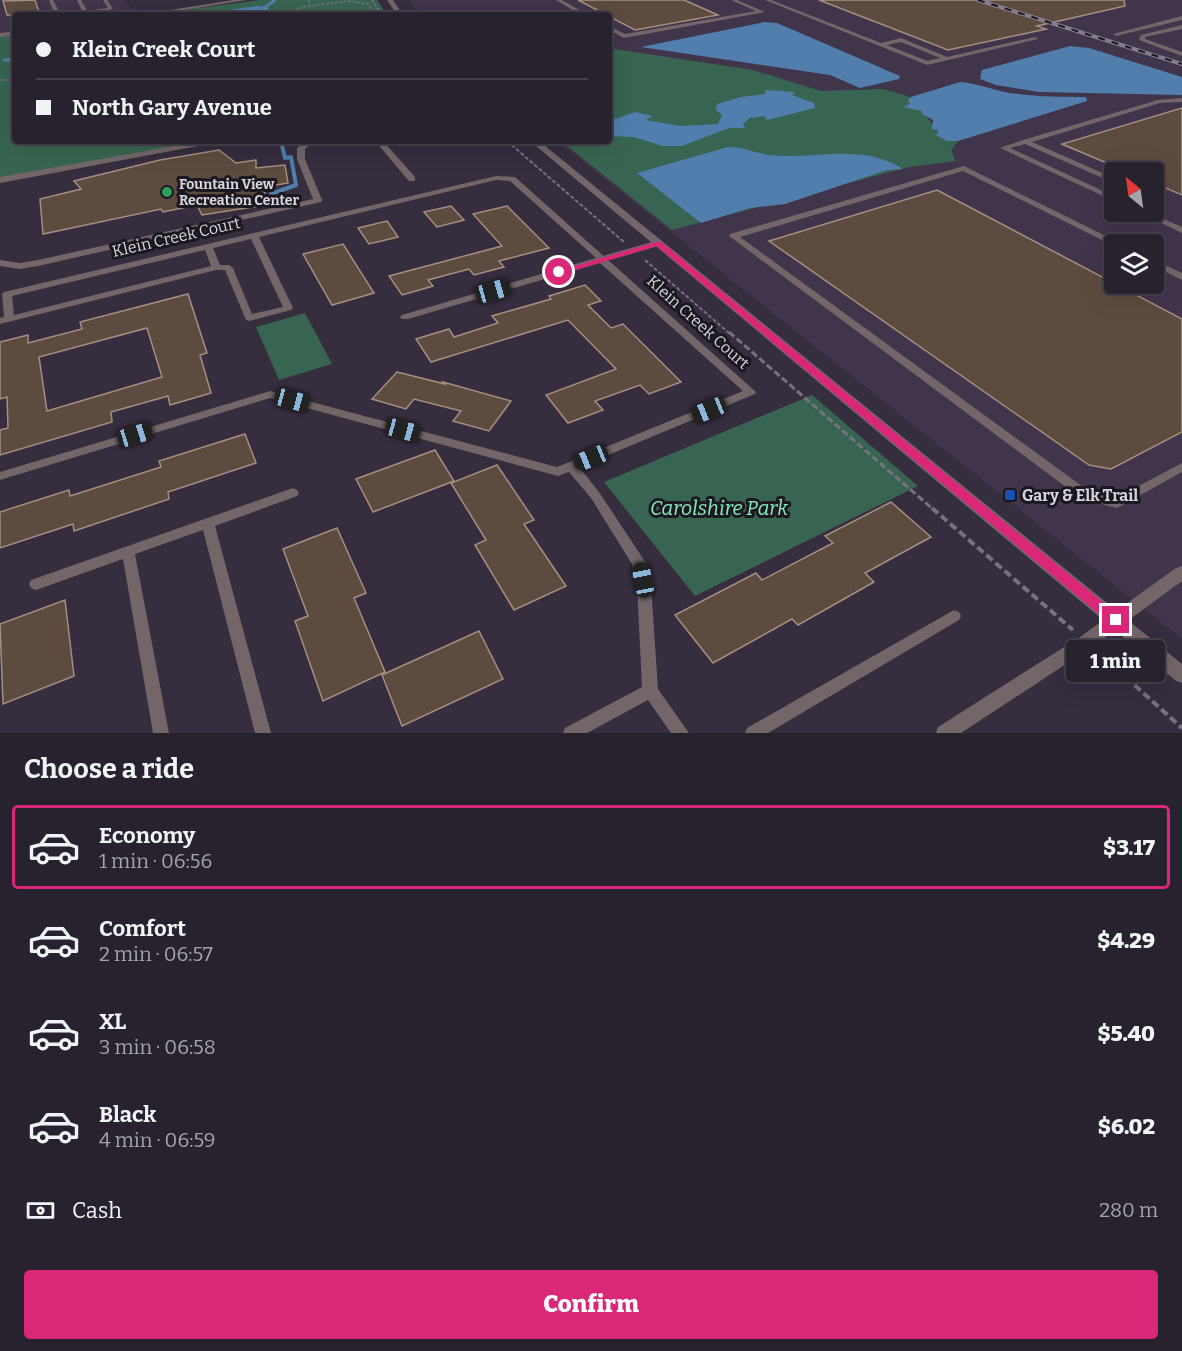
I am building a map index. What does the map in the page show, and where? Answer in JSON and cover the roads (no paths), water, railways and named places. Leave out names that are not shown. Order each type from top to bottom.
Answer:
[{"type":"street","points":[[162,12],[244,0]]},
{"type":"street","points":[[0,175],[159,144]]},
{"type":"street","points":[[0,180],[198,144]]},
{"type":"street","points":[[538,144],[1182,675]]},
{"type":"street","points":[[603,259],[658,243]]},
{"type":"street","points":[[945,733],[1086,642],[1182,572]]},
{"type":"lane","points":[[96,12],[111,9],[105,0]]},
{"type":"lane","points":[[558,0],[580,12]]},
{"type":"lane","points":[[612,30],[624,36],[762,12],[733,0]]},
{"type":"lane","points":[[767,0],[927,63],[1035,39]]},
{"type":"lane","points":[[774,3],[788,0]]},
{"type":"lane","points":[[1116,33],[1182,18]]},
{"type":"lane","points":[[1182,27],[1143,36],[1142,40],[1182,54]]},
{"type":"lane","points":[[880,45],[901,40],[948,59]]},
{"type":"lane","points":[[1104,194],[1004,148],[1160,101],[1182,100]]},
{"type":"lane","points":[[1025,141],[1104,177]]},
{"type":"lane","points":[[0,263],[20,266],[38,263],[318,200],[301,159],[301,148],[307,144]]},
{"type":"lane","points":[[382,144],[412,179]]},
{"type":"lane","points":[[1104,237],[964,168],[733,236],[1086,496],[1117,503],[1182,467]]},
{"type":"lane","name":"Klein Creek Court","points":[[4,319],[7,294],[496,178],[512,179],[751,392],[571,466]]},
{"type":"lane","points":[[1164,222],[1182,230]]},
{"type":"lane","points":[[4,319],[216,267],[229,268],[249,318],[288,308],[254,236]]},
{"type":"lane","points":[[208,246],[216,267]]},
{"type":"lane","points":[[405,317],[603,259]]},
{"type":"lane","points":[[1164,267],[1182,277]]},
{"type":"lane","points":[[0,476],[270,394],[558,472],[571,466],[595,495],[639,563],[644,585],[650,691],[681,733]]},
{"type":"lane","points":[[36,584],[293,494]]},
{"type":"lane","points":[[208,523],[263,733]]},
{"type":"lane","points":[[128,551],[161,733]]},
{"type":"lane","points":[[753,733],[954,616]]},
{"type":"lane","points":[[571,733],[650,691]]},
{"type":"water","points":[[257,6],[268,7],[269,10],[265,12],[215,12]]},
{"type":"water","points":[[765,22],[777,23],[900,76],[899,79],[860,88],[830,75],[641,47]]},
{"type":"water","points":[[1070,46],[1089,48],[1182,77],[1182,95],[1039,92],[996,85],[980,79],[982,70]]},
{"type":"water","points":[[960,82],[1020,94],[1086,97],[1087,101],[958,141],[947,141],[936,135],[939,131],[932,129],[933,120],[922,114],[922,111],[903,107],[910,104],[908,100],[911,97]]},
{"type":"water","points":[[765,90],[795,92],[792,95],[814,103],[815,108],[767,120],[764,116],[750,118],[743,124],[745,128],[729,128],[682,146],[662,146],[634,137],[612,136],[612,118],[616,119],[635,112],[652,116],[646,120],[681,126],[718,124],[722,115],[716,110],[717,104],[741,97],[765,94]]},
{"type":"water","points":[[728,147],[769,155],[854,154],[871,156],[903,169],[887,170],[785,204],[750,208],[701,223],[637,173]]},
{"type":"waterway","points":[[264,8],[274,1]]},
{"type":"waterway","points":[[4,60],[12,59]]},
{"type":"waterway","points":[[271,194],[296,185],[291,157],[285,158],[282,144]]},
{"type":"railway","points":[[978,0],[1182,64]]},
{"type":"place","name":"Fountain View Recreation Center","points":[[167,192]]},
{"type":"place","name":"Gary & Elk Trail","points":[[1010,495]]},
{"type":"park label","name":"Carolshire Park","points":[[719,508]]}]
